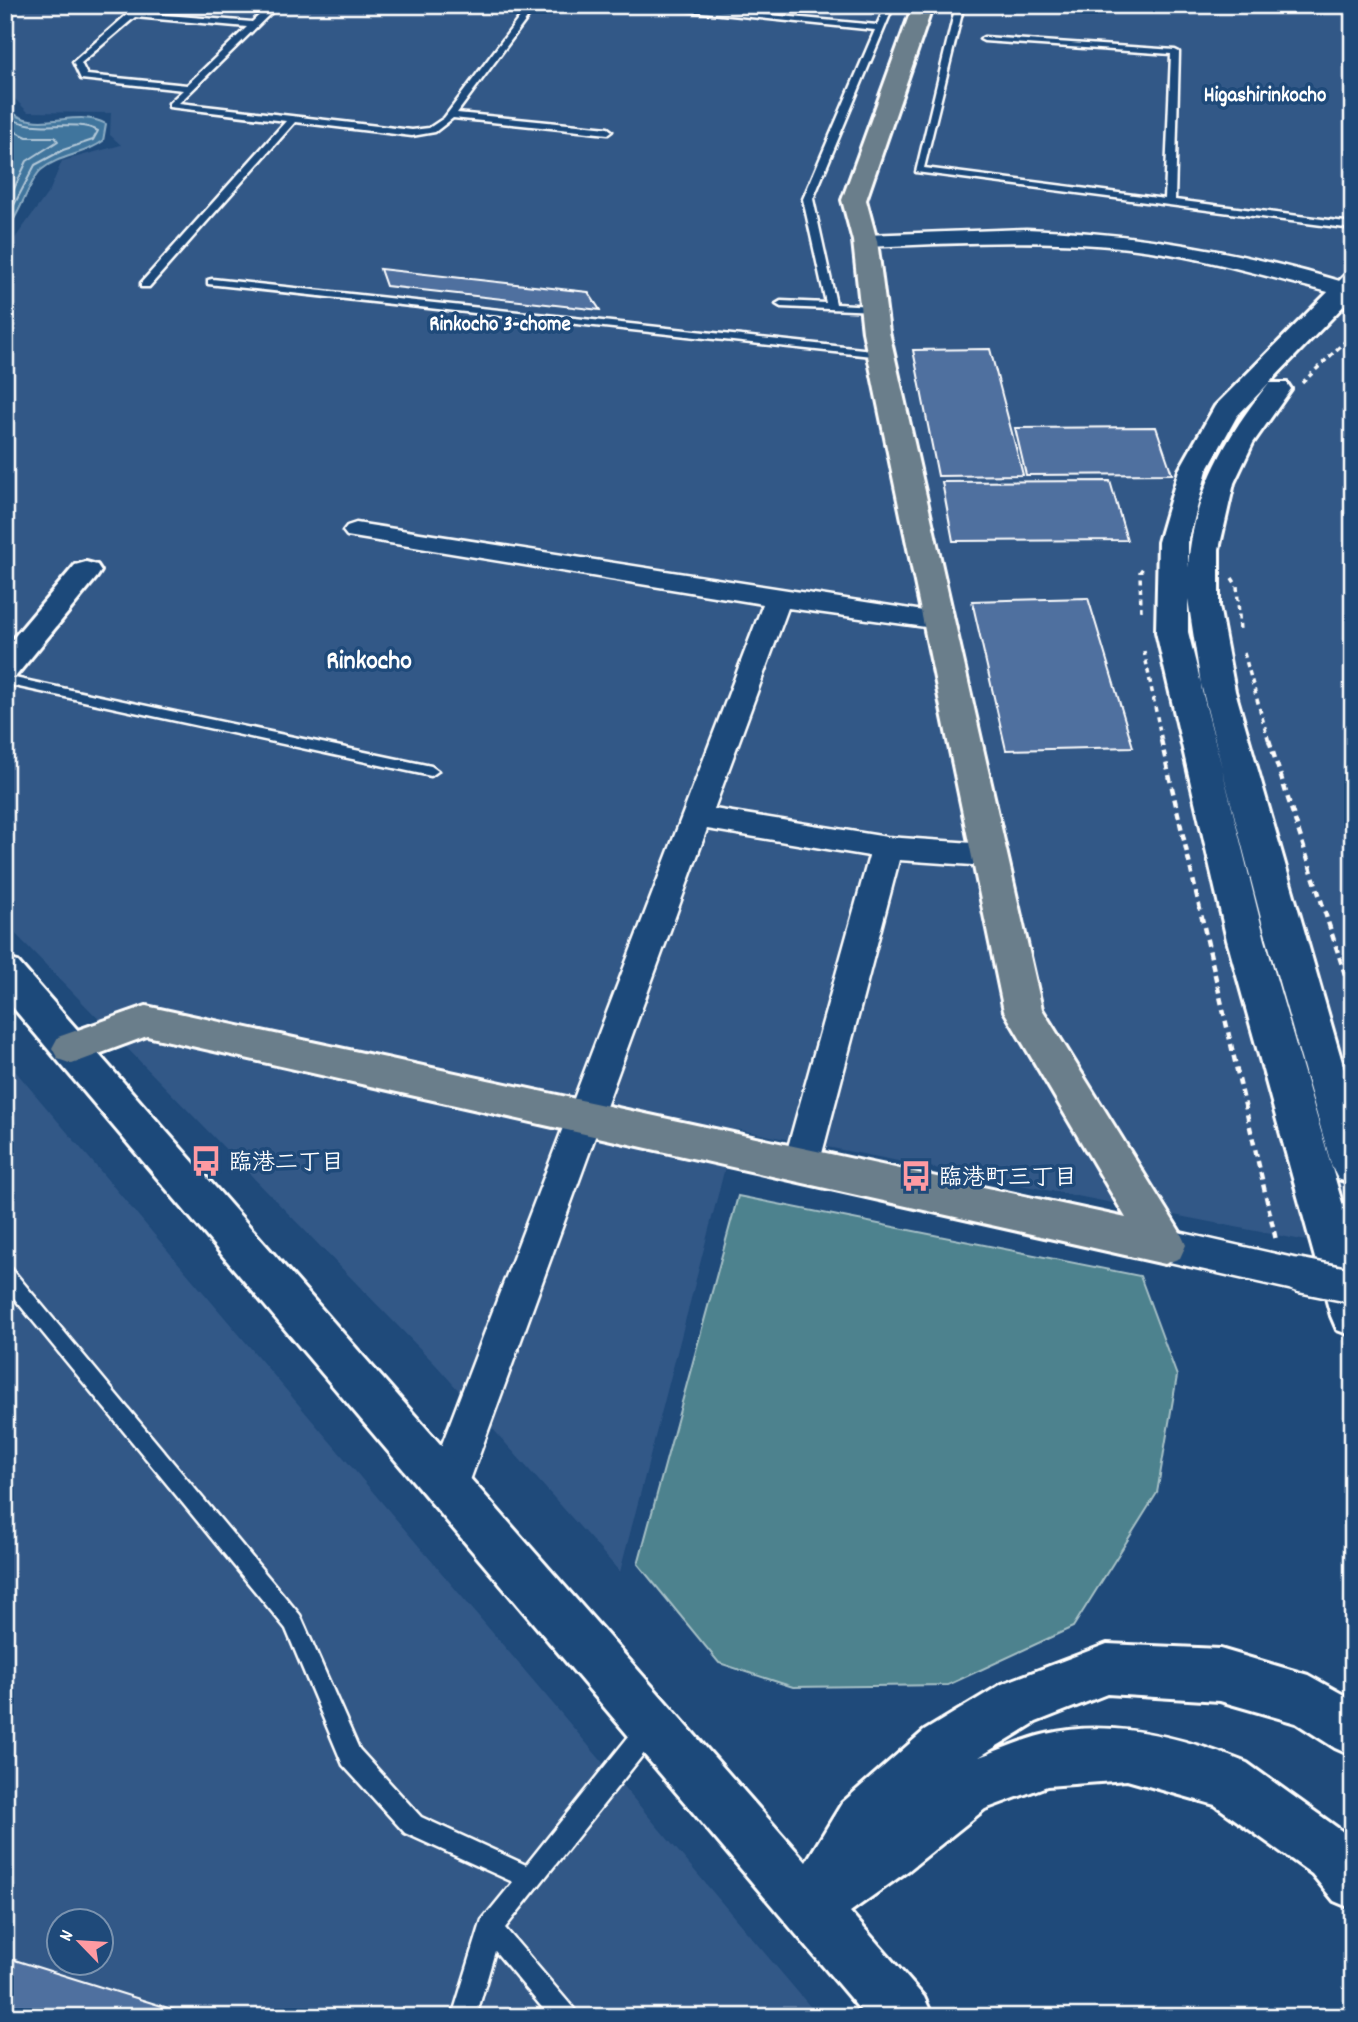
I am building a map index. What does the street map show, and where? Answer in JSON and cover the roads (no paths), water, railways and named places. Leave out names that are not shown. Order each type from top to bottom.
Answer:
[{"type":"main road","points":[[923,5],[854,200],[866,241],[881,354],[940,621],[987,855],[1023,1011],[1166,1245]]},
{"type":"main road","points":[[72,1048],[146,1021],[1166,1245]]},
{"type":"street","points":[[866,241],[1028,235],[1117,242],[1231,259],[1350,295]]},
{"type":"street","points":[[1350,295],[1296,369],[1252,419],[1221,477],[1203,550],[1205,636],[1282,936],[1353,1167]]},
{"type":"street","points":[[1350,295],[1225,412],[1193,470],[1173,542],[1172,632],[1246,940],[1353,1316]]},
{"type":"street","points":[[356,531],[940,621]]},
{"type":"street","points":[[5,669],[86,571]]},
{"type":"street","points":[[447,1486],[587,1117],[778,597]]},
{"type":"street","points":[[698,817],[887,848],[987,855]]},
{"type":"street","points":[[802,1165],[887,848]]},
{"type":"street","points":[[5,972],[904,2017]]},
{"type":"street","points":[[1166,1245],[1353,1286]]},
{"type":"street","points":[[810,1908],[861,1822],[943,1750],[1020,1702],[1107,1669],[1220,1675],[1308,1701],[1353,1730]]},
{"type":"street","points":[[810,1908],[890,1852],[968,1788],[1047,1760],[1127,1754],[1228,1782],[1331,1855],[1353,1882]]},
{"type":"lane","points":[[125,5],[132,14]]},
{"type":"lane","points":[[275,5],[172,104],[412,133],[432,130],[451,115],[533,5]]},
{"type":"lane","points":[[637,5],[880,29]]},
{"type":"lane","points":[[832,307],[808,199],[890,5]]},
{"type":"lane","points":[[960,5],[919,170],[1353,226]]},
{"type":"lane","points":[[190,88],[85,77],[77,62],[132,14],[254,25]]},
{"type":"lane","points":[[984,39],[1175,52],[1170,201]]},
{"type":"lane","points":[[451,115],[608,131]]},
{"type":"lane","points":[[145,285],[293,119]]},
{"type":"lane","points":[[1329,222],[1353,220]]},
{"type":"lane","points":[[212,282],[881,354]]},
{"type":"lane","points":[[781,303],[873,309]]},
{"type":"lane","points":[[5,680],[431,771]]},
{"type":"lane","points":[[5,1274],[293,1622],[351,1757],[413,1825],[530,1878]]},
{"type":"lane","points":[[464,2017],[490,1928],[652,1724]]},
{"type":"lane","points":[[490,1928],[566,2017]]},
{"type":"water","points":[[5,106],[16,115],[29,120],[81,118],[106,124],[103,141],[96,146],[56,161],[41,170],[5,233]]},
{"type":"place","name":"臨港二丁目","points":[[206,1161]]},
{"type":"place","name":"臨港町三丁目","points":[[916,1176]]},
{"type":"district","name":"Higashirinkocho","points":[[1265,94]]},
{"type":"district","name":"Rinkocho 3-chome","points":[[500,323]]},
{"type":"district","name":"Rinkocho","points":[[369,659]]}]
